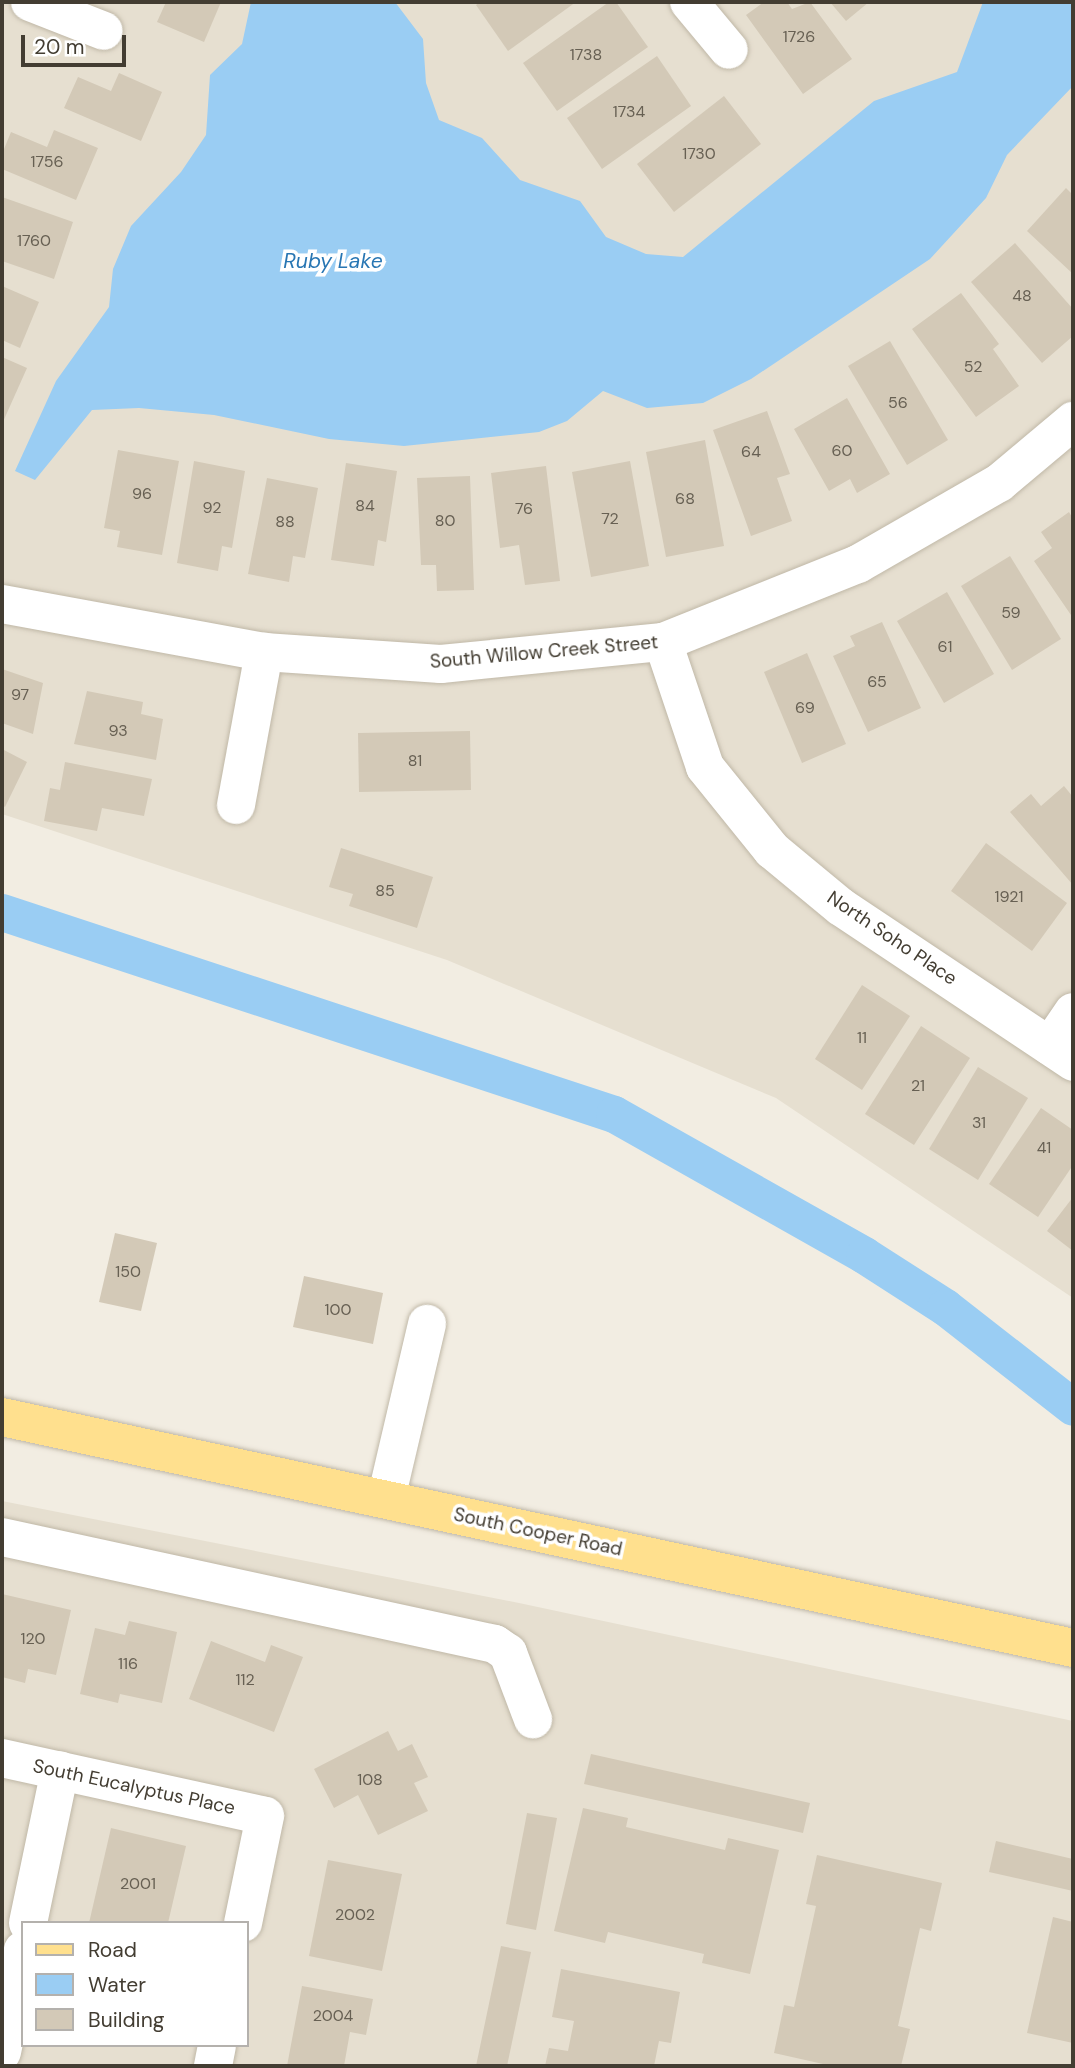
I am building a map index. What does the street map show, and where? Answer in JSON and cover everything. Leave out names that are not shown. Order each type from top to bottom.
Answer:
[{"type":"main road","name":"South Cooper Road","points":[[2,1417],[1073,1648]]},
{"type":"street","points":[[30,2],[104,31]]},
{"type":"street","points":[[689,2],[729,50]]},
{"type":"street","name":"South Willow Creek Street","points":[[2,604],[264,652],[441,664],[663,642],[858,564],[999,483],[1073,421]]},
{"type":"street","name":"North Soho Place","points":[[663,642],[705,767],[772,850],[841,907],[1062,1054]]},
{"type":"street","points":[[236,805],[264,652]]},
{"type":"street","points":[[1062,1054],[1073,1012]]},
{"type":"street","points":[[386,1499],[427,1324]]},
{"type":"street","points":[[2,1537],[495,1644],[508,1654],[533,1719]]},
{"type":"street","name":"South Eucalyptus Place","points":[[2,1758],[265,1816],[243,1921]]},
{"type":"street","points":[[28,1921],[60,1770]]},
{"type":"street","points":[[2,2052],[21,1960]]},
{"type":"street","points":[[213,2066],[217,2047]]},
{"type":"shaded area","points":[[2,2],[1073,2],[1073,1298],[776,1098],[447,960],[2,814]]},
{"type":"shaded area","points":[[2,1501],[519,1603],[1073,1721],[1073,2066],[2,2066]]},
{"type":"water","name":"Ruby Lake","points":[[251,2],[395,2],[423,39],[426,83],[439,120],[482,138],[520,180],[580,201],[606,237],[646,254],[683,257],[874,101],[957,72],[983,2],[1073,2],[1073,86],[1007,155],[986,198],[930,259],[751,379],[703,403],[647,408],[603,391],[567,421],[539,432],[404,446],[329,439],[214,415],[139,408],[92,410],[35,480],[15,471],[56,381],[109,307],[113,269],[131,226],[181,172],[206,135],[210,75],[242,44]]},
{"type":"building","points":[[166,2],[221,2],[204,42],[157,22]]},
{"type":"building","points":[[480,2],[576,2],[508,51],[476,5]]},
{"type":"building","points":[[609,2],[616,2],[648,47],[557,111],[523,63]]},
{"type":"building","points":[[764,2],[787,2],[792,9],[810,2],[852,59],[803,94],[746,15]]},
{"type":"building","points":[[830,2],[869,2],[846,21]]},
{"type":"building","points":[[657,56],[691,106],[602,169],[567,118]]},
{"type":"building","points":[[119,73],[162,92],[141,141],[64,108],[78,77],[111,91]]},
{"type":"building","points":[[724,96],[761,144],[674,212],[637,164]]},
{"type":"building","points":[[54,130],[98,148],[76,200],[2,169],[2,154],[11,132],[47,147]]},
{"type":"building","points":[[1066,188],[1073,195],[1073,274],[1027,231]]},
{"type":"building","points":[[2,197],[73,222],[54,279],[2,261]]},
{"type":"building","points":[[1015,243],[1073,309],[1073,336],[1042,363],[971,282]]},
{"type":"building","points":[[2,286],[39,302],[20,348],[2,340]]},
{"type":"building","points":[[961,293],[999,344],[993,349],[1019,386],[976,417],[912,329]]},
{"type":"building","points":[[890,341],[948,440],[907,465],[848,366]]},
{"type":"building","points":[[2,357],[27,368],[2,424]]},
{"type":"building","points":[[847,398],[890,474],[857,493],[850,479],[829,491],[794,429]]},
{"type":"building","points":[[767,411],[790,474],[777,478],[792,521],[751,536],[713,430]]},
{"type":"building","points":[[705,440],[724,546],[666,557],[646,452]]},
{"type":"building","points":[[118,450],[179,461],[162,555],[117,547],[120,531],[104,528]]},
{"type":"building","points":[[194,461],[245,471],[232,548],[222,546],[218,571],[177,563]]},
{"type":"building","points":[[630,461],[649,566],[591,577],[572,472]]},
{"type":"building","points":[[346,463],[397,471],[386,542],[378,540],[374,566],[331,560]]},
{"type":"building","points":[[546,466],[560,581],[525,585],[519,545],[500,548],[491,473]]},
{"type":"building","points":[[470,476],[474,590],[437,591],[436,565],[421,565],[417,478]]},
{"type":"building","points":[[267,478],[318,488],[305,558],[293,556],[289,582],[248,574]]},
{"type":"building","points":[[1069,512],[1073,519],[1073,618],[1034,561],[1052,548],[1041,532]]},
{"type":"building","points":[[1010,556],[1061,639],[1012,670],[961,586]]},
{"type":"building","points":[[947,592],[994,674],[944,703],[897,621]]},
{"type":"building","points":[[882,622],[921,708],[868,732],[833,656],[855,646],[850,636]]},
{"type":"building","points":[[807,653],[846,744],[802,763],[764,672]]},
{"type":"building","points":[[2,669],[43,683],[33,734],[2,723]]},
{"type":"building","points":[[87,691],[143,702],[141,714],[163,719],[156,760],[74,744]]},
{"type":"building","points":[[470,731],[471,790],[359,792],[358,733]]},
{"type":"building","points":[[2,749],[27,762],[5,807],[2,805]]},
{"type":"building","points":[[65,762],[152,779],[144,816],[102,808],[97,831],[44,821],[50,788],[60,790]]},
{"type":"building","points":[[1064,786],[1073,797],[1073,885],[1010,812],[1031,794],[1041,806]]},
{"type":"building","points":[[986,843],[1067,903],[1032,951],[951,891]]},
{"type":"building","points":[[341,848],[433,877],[417,928],[349,906],[353,894],[329,887]]},
{"type":"building","points":[[862,985],[910,1016],[862,1090],[815,1059]]},
{"type":"building","points":[[921,1026],[970,1058],[914,1145],[865,1114]]},
{"type":"building","points":[[978,1067],[1028,1098],[978,1180],[929,1149]]},
{"type":"building","points":[[1041,1108],[1073,1130],[1073,1165],[1038,1217],[989,1184]]},
{"type":"building","points":[[1073,1197],[1073,1251],[1047,1231]]},
{"type":"building","points":[[115,1233],[157,1243],[141,1311],[99,1302]]},
{"type":"building","points":[[304,1276],[383,1293],[373,1344],[293,1327]]},
{"type":"building","points":[[2,1594],[71,1610],[56,1675],[28,1669],[25,1683],[2,1677]]},
{"type":"building","points":[[129,1621],[177,1632],[162,1703],[120,1694],[118,1703],[80,1694],[95,1628],[125,1635]]},
{"type":"building","points":[[211,1641],[265,1662],[271,1645],[303,1657],[274,1732],[189,1699]]},
{"type":"building","points":[[388,1731],[398,1751],[412,1744],[428,1777],[414,1783],[428,1811],[378,1835],[358,1795],[334,1808],[314,1769]]},
{"type":"building","points":[[591,1754],[810,1803],[803,1833],[584,1784]]},
{"type":"building","points":[[583,1808],[628,1818],[626,1827],[725,1850],[728,1838],[779,1850],[750,1974],[702,1963],[704,1954],[608,1932],[605,1943],[554,1931]]},
{"type":"building","points":[[527,1813],[557,1818],[536,1930],[506,1924]]},
{"type":"building","points":[[111,1828],[186,1846],[168,1921],[89,1921]]},
{"type":"building","points":[[996,1841],[1073,1859],[1073,1891],[989,1872]]},
{"type":"building","points":[[817,1855],[942,1883],[931,1931],[920,1928],[898,2026],[910,2029],[901,2066],[832,2066],[774,2053],[784,2005],[794,2007],[816,1906],[806,1904]]},
{"type":"building","points":[[328,1860],[402,1874],[382,1971],[309,1956]]},
{"type":"building","points":[[1053,1917],[1073,1922],[1073,2043],[1027,2033]]},
{"type":"building","points":[[501,1946],[531,1952],[507,2066],[476,2066]]},
{"type":"building","points":[[561,1969],[680,1992],[671,2043],[659,2041],[654,2066],[545,2066],[549,2048],[568,2051],[574,2021],[552,2017]]},
{"type":"building","points":[[302,1986],[373,1999],[366,2035],[350,2032],[344,2066],[287,2066]]},
{"type":"waterway","points":[[2,912],[614,1114],[864,1255],[945,1307],[1073,1407]]}]
